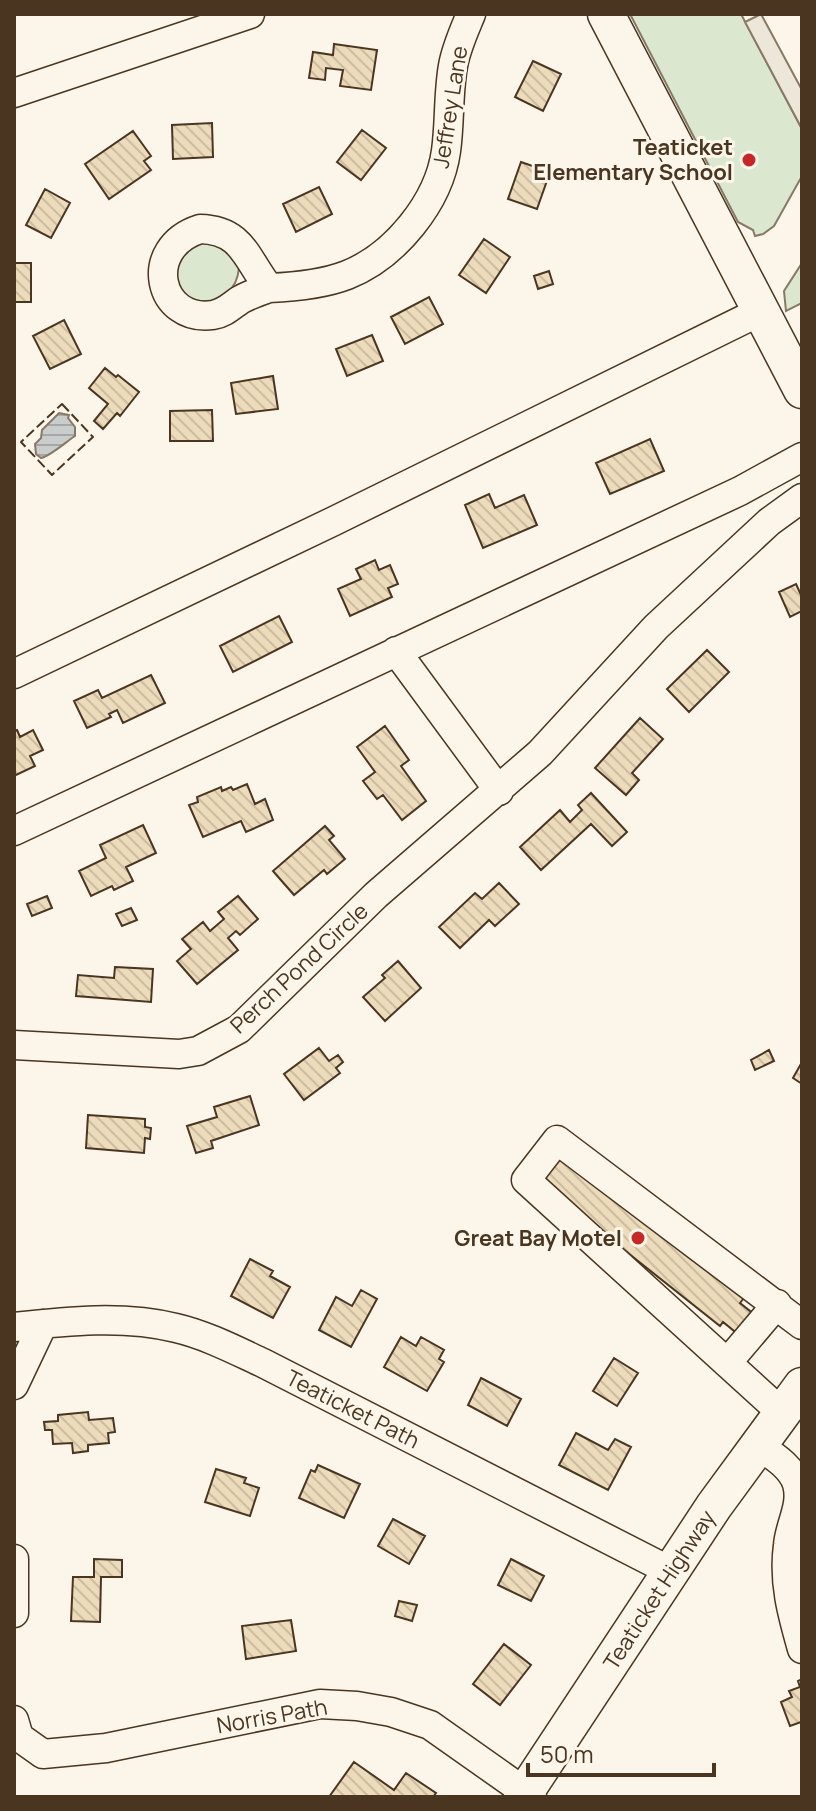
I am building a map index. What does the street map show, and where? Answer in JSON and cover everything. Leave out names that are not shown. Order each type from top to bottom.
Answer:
[{"type":"main road","points":[[606,14],[802,390]]},
{"type":"main road","name":"Teaticket Highway","points":[[526,1795],[672,1572],[791,1399]]},
{"type":"street","points":[[14,93],[250,14]]},
{"type":"street","name":"Jeffrey Lane","points":[[269,288],[343,277],[358,270],[396,240],[415,218],[431,195],[442,170],[453,65],[471,14]]},
{"type":"street","points":[[14,674],[761,311]]},
{"type":"street","points":[[14,831],[740,491],[802,457]]},
{"type":"street","name":"Perch Pond Circle","points":[[14,1045],[166,1054],[198,1051],[239,1029],[376,895],[540,753],[656,627],[769,522],[802,498]]},
{"type":"street","points":[[396,651],[499,791]]},
{"type":"street","points":[[791,1399],[727,1363],[526,1180],[557,1140],[802,1325]]},
{"type":"street","points":[[727,1363],[777,1304]]},
{"type":"street","name":"Teaticket Path","points":[[14,1327],[94,1321],[141,1323],[196,1334],[263,1363],[672,1572]]},
{"type":"street","points":[[14,1385],[43,1324]]},
{"type":"street","points":[[758,1445],[789,1469],[797,1481],[799,1497],[788,1543],[786,1588],[802,1649]]},
{"type":"street","points":[[14,1559],[14,1613]]},
{"type":"street","name":"Norris Path","points":[[14,1720],[19,1737],[43,1754],[106,1748],[320,1704],[357,1706],[391,1712],[430,1725],[526,1795]]},
{"type":"green space","name":"Teaticket Elementary School","points":[[630,14],[741,14],[802,129],[802,176],[774,226],[763,234],[755,236],[753,230],[738,222]]},
{"type":"green space","points":[[194,242],[223,243],[239,268],[235,283],[216,300],[193,299],[184,293],[178,282],[180,257]]},
{"type":"green space","points":[[802,263],[802,303],[786,311],[784,291]]},
{"type":"shaded area","points":[[761,14],[802,90],[802,129],[745,22]]},
{"type":"shaded area","points":[[59,413],[69,415],[75,427],[75,436],[41,458],[36,454],[35,444],[41,438],[42,430]]},
{"type":"building","points":[[334,44],[377,50],[371,90],[340,86],[343,70],[326,68],[325,80],[309,78],[313,52],[333,55]]},
{"type":"building","points":[[533,61],[561,74],[543,111],[515,97]]},
{"type":"building","points":[[212,123],[213,157],[173,159],[172,125]]},
{"type":"building","points":[[362,130],[386,148],[361,180],[337,162]]},
{"type":"building","points":[[133,131],[151,156],[144,161],[151,170],[109,199],[85,164]]},
{"type":"building","points":[[521,162],[550,172],[537,209],[508,199]]},
{"type":"building","points":[[319,187],[332,214],[296,232],[283,204]]},
{"type":"building","points":[[45,189],[70,203],[51,238],[26,225]]},
{"type":"building","points":[[484,239],[510,257],[486,293],[459,275]]},
{"type":"building","points":[[14,263],[31,263],[31,302],[14,302]]},
{"type":"building","points":[[549,271],[553,284],[538,289],[534,276]]},
{"type":"building","points":[[429,297],[443,324],[405,344],[391,317]]},
{"type":"building","points":[[64,320],[81,354],[50,369],[33,336]]},
{"type":"building","points":[[372,335],[383,361],[347,376],[336,349]]},
{"type":"building","points":[[105,368],[139,392],[120,416],[117,413],[103,429],[94,421],[108,404],[89,388]]},
{"type":"building","points":[[273,376],[278,409],[236,414],[231,383]]},
{"type":"building","points":[[212,410],[213,441],[170,441],[170,411]]},
{"type":"building","points":[[650,439],[664,471],[610,494],[596,463]]},
{"type":"building","points":[[489,494],[495,508],[524,495],[537,525],[483,548],[465,505]]},
{"type":"building","points":[[375,560],[379,570],[390,565],[398,584],[388,588],[392,597],[350,616],[338,589],[361,579],[356,569]]},
{"type":"building","points":[[796,584],[802,597],[802,611],[790,617],[779,592]]},
{"type":"building","points":[[279,616],[292,642],[233,672],[220,646]]},
{"type":"building","points":[[707,650],[729,672],[689,712],[667,689]]},
{"type":"building","points":[[151,675],[165,703],[123,723],[117,710],[109,714],[111,717],[87,728],[74,701],[98,690],[102,698]]},
{"type":"building","points":[[640,718],[663,739],[632,773],[639,780],[626,795],[595,768]]},
{"type":"building","points":[[385,726],[409,760],[401,766],[426,801],[402,820],[383,795],[377,799],[363,781],[375,772],[357,747]]},
{"type":"building","points":[[17,730],[20,737],[33,730],[43,750],[30,756],[35,766],[14,776],[14,731]]},
{"type":"building","points":[[247,784],[255,804],[265,799],[273,820],[246,832],[241,821],[203,837],[189,805],[198,802],[197,797],[221,787],[222,791],[231,787],[233,790]]},
{"type":"building","points":[[591,793],[627,832],[612,846],[591,824],[541,870],[520,847],[560,810],[570,822],[582,810],[578,805]]},
{"type":"building","points":[[143,825],[156,853],[126,867],[133,881],[91,896],[79,871],[106,858],[100,845]]},
{"type":"building","points":[[325,826],[334,836],[329,840],[345,859],[327,874],[324,870],[294,895],[273,871]]},
{"type":"building","points":[[499,883],[519,904],[495,926],[489,920],[460,948],[439,927],[475,893],[482,899]]},
{"type":"building","points":[[47,896],[52,908],[32,916],[27,904]]},
{"type":"building","points":[[238,896],[258,919],[240,935],[236,931],[228,938],[238,950],[197,984],[177,961],[191,949],[182,939],[203,922],[210,931],[224,919],[218,912]]},
{"type":"building","points":[[131,908],[137,920],[122,926],[116,914]]},
{"type":"building","points":[[398,961],[421,988],[385,1021],[363,997],[385,978],[382,975]]},
{"type":"building","points":[[115,967],[153,969],[151,1002],[76,996],[78,975],[114,978]]},
{"type":"building","points":[[319,1048],[329,1061],[338,1055],[343,1062],[336,1068],[340,1073],[304,1100],[284,1074]]},
{"type":"building","points":[[769,1050],[774,1061],[755,1070],[751,1060]]},
{"type":"building","points":[[802,1062],[802,1084],[793,1078]]},
{"type":"building","points":[[250,1096],[259,1125],[211,1141],[213,1148],[196,1153],[187,1126],[217,1117],[214,1107]]},
{"type":"building","points":[[88,1115],[145,1119],[145,1127],[151,1128],[150,1139],[145,1138],[144,1153],[86,1148]]},
{"type":"building","name":"Great Bay Motel","points":[[556,1148],[744,1298],[740,1303],[755,1315],[739,1335],[723,1322],[720,1326],[532,1177]]},
{"type":"building","points":[[250,1259],[273,1271],[270,1276],[290,1287],[273,1318],[231,1296]]},
{"type":"building","points":[[361,1290],[377,1299],[351,1347],[319,1330],[336,1297],[352,1306]]},
{"type":"building","points":[[401,1337],[416,1346],[421,1337],[444,1350],[439,1359],[444,1362],[427,1391],[384,1367]]},
{"type":"building","points":[[614,1358],[638,1373],[617,1406],[593,1391]]},
{"type":"building","points":[[481,1378],[521,1399],[507,1426],[468,1405]]},
{"type":"building","points":[[88,1412],[89,1420],[113,1418],[115,1432],[108,1433],[109,1443],[88,1445],[88,1451],[73,1453],[72,1443],[53,1444],[52,1430],[45,1430],[44,1422],[58,1421],[58,1415]]},
{"type":"building","points":[[576,1433],[608,1450],[615,1439],[631,1447],[608,1490],[559,1465]]},
{"type":"building","points":[[318,1465],[360,1484],[344,1518],[299,1498],[311,1470],[315,1472]]},
{"type":"building","points":[[216,1469],[246,1478],[244,1483],[259,1488],[250,1516],[205,1502]]},
{"type":"building","points":[[393,1519],[425,1536],[409,1564],[378,1546]]},
{"type":"building","points":[[94,1559],[122,1560],[122,1577],[101,1577],[100,1622],[71,1621],[73,1577],[94,1577]]},
{"type":"building","points":[[511,1559],[544,1576],[531,1601],[498,1585]]},
{"type":"building","points":[[399,1601],[417,1605],[412,1621],[395,1616]]},
{"type":"building","points":[[291,1620],[296,1651],[246,1659],[242,1626]]},
{"type":"building","points":[[504,1644],[531,1665],[500,1705],[473,1684]]},
{"type":"building","points":[[802,1679],[802,1724],[790,1726],[781,1702],[792,1697],[789,1691],[800,1687],[798,1681]]},
{"type":"building","points":[[354,1762],[394,1790],[406,1773],[436,1793],[433,1797],[329,1797]]},
{"type":"fence","points":[[62,404],[93,437],[52,475],[21,442],[62,404]]},
{"type":"place","name":"Teaticket Elementary School","points":[[749,160]]},
{"type":"place","name":"Great Bay Motel","points":[[638,1238]]}]
